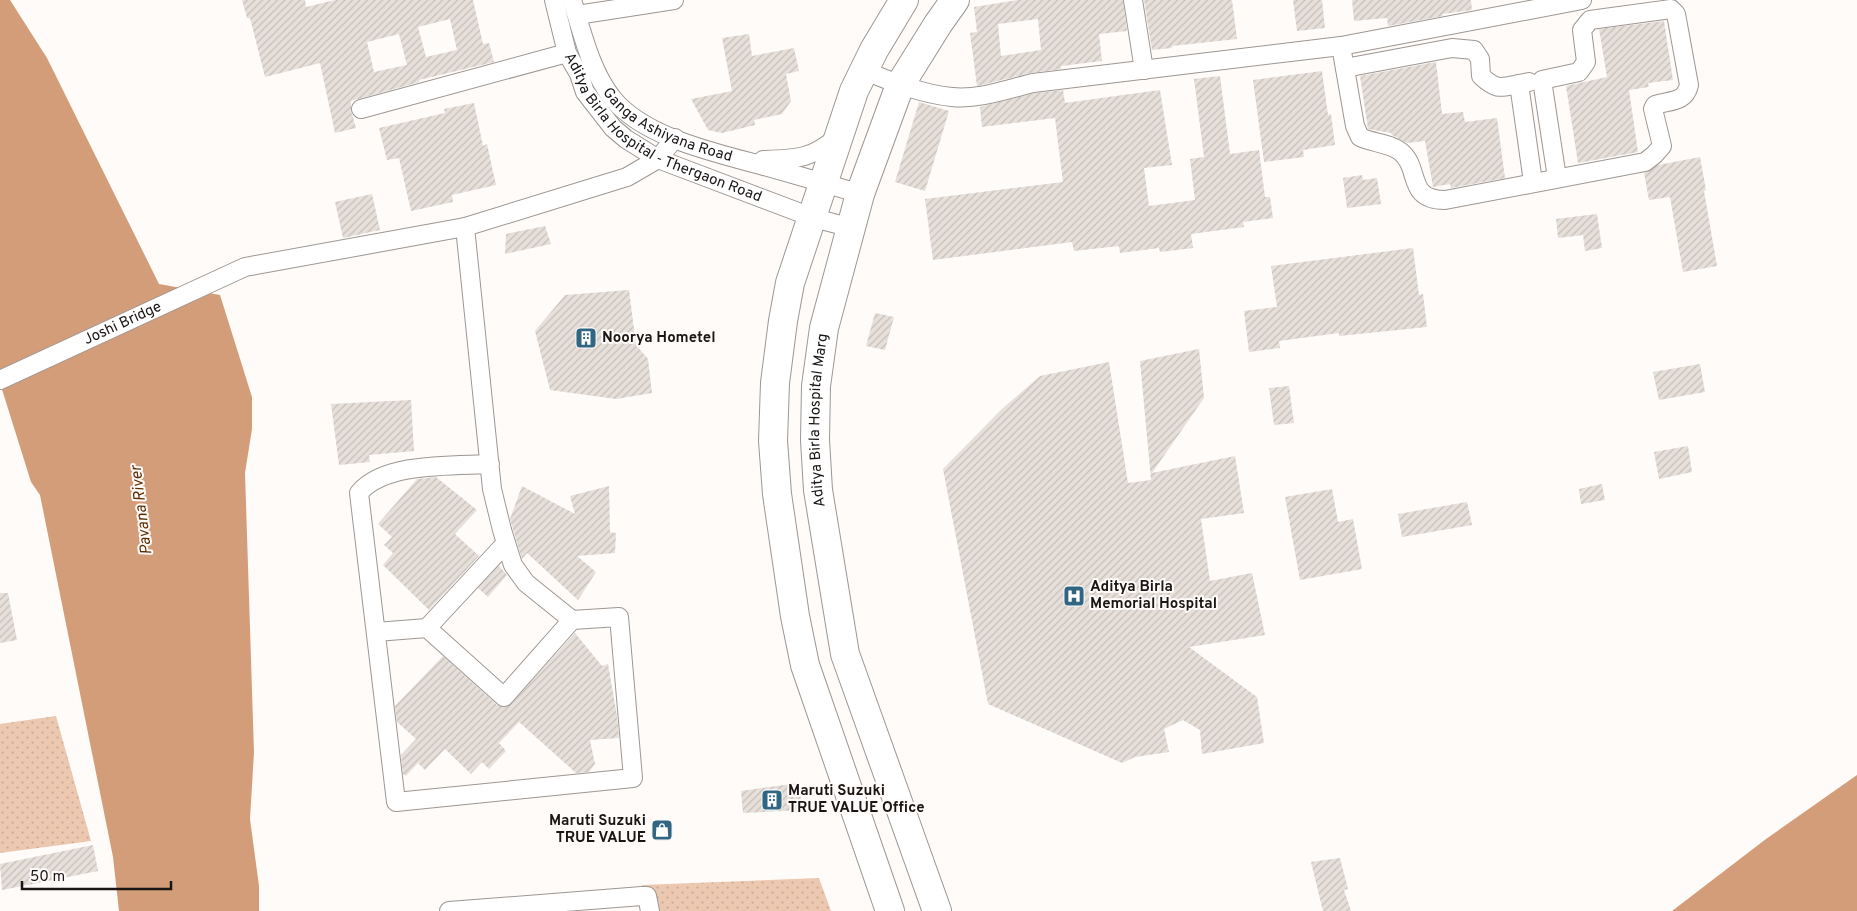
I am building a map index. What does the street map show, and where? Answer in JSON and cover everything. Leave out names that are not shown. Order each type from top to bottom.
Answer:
[{"type":"main road","points":[[890,911],[805,665],[795,616],[777,494],[773,441],[775,383],[790,283],[803,240],[814,218],[823,182],[839,134],[863,70],[904,0]]},
{"type":"main road","name":"Aditya Birla Hospital Marg","points":[[937,911],[845,654],[818,490],[815,440],[816,386],[824,328],[860,194],[900,85],[955,0]]},
{"type":"street","name":"Aditya Birla Hospital - Thergaon Road","points":[[554,0],[567,53],[579,74],[585,92],[596,109],[626,140],[658,159],[814,218],[852,228]]},
{"type":"street","points":[[574,7],[674,0]]},
{"type":"street","points":[[1134,0],[1144,70]]},
{"type":"street","points":[[863,70],[900,85],[953,97],[985,94],[1033,83],[1341,46],[1550,3],[1582,0]]},
{"type":"street","name":"Ganga Ashiyana Road","points":[[574,7],[596,68],[612,98],[621,108],[649,126],[690,146],[860,194]]},
{"type":"street","points":[[1341,46],[1354,126],[1360,137],[1399,150],[1405,156],[1422,194],[1433,200],[1445,200],[1644,162],[1662,146],[1653,109],[1655,105],[1682,99],[1687,93],[1688,85],[1676,14],[1671,9],[1590,20],[1582,30],[1586,62],[1578,72],[1499,88],[1481,76],[1480,59],[1474,50],[1452,48],[1345,68]]},
{"type":"street","points":[[361,109],[567,53]]},
{"type":"street","points":[[1542,80],[1557,178]]},
{"type":"street","points":[[1519,84],[1533,182]]},
{"type":"street","points":[[743,160],[792,159],[813,155],[839,134]]},
{"type":"street","points":[[658,159],[675,138]]},
{"type":"street","name":"Joshi Bridge","points":[[0,380],[245,267],[465,227],[627,177],[658,159]]},
{"type":"street","points":[[465,227],[490,464],[492,488],[506,543],[513,565],[526,583],[572,620],[620,617],[634,778],[396,802],[359,493],[370,481],[392,474],[429,466],[490,464]]},
{"type":"street","points":[[376,632],[427,628],[506,543]]},
{"type":"street","points":[[427,628],[504,697],[572,620]]},
{"type":"street","points":[[448,911],[647,896],[650,911]]},
{"type":"shaded area","points":[[56,716],[91,841],[0,853],[0,724]]},
{"type":"shaded area","points":[[819,878],[831,911],[647,911],[642,885]]},
{"type":"water","name":"Pavana River","points":[[0,0],[10,0],[47,58],[159,284],[220,295],[252,397],[252,429],[245,473],[254,752],[250,819],[259,886],[259,911],[119,911],[113,857],[40,495],[31,482],[0,383]]},
{"type":"water","points":[[1857,775],[1857,911],[1672,911],[1766,839]]},
{"type":"building","points":[[242,0],[305,0],[306,7],[335,0],[473,0],[483,44],[489,43],[494,62],[419,80],[419,82],[351,101],[351,111],[356,128],[335,133],[320,63],[265,77],[250,18],[247,18]],"holes":[[[450,19],[457,50],[426,57],[418,27]],[[399,34],[407,65],[374,72],[367,42]]]},
{"type":"building","points":[[1018,0],[1123,0],[1127,31],[1099,34],[1102,61],[1061,66],[1061,69],[1030,73],[977,86],[970,33],[977,32],[974,7]],"holes":[[[1038,19],[1041,50],[1001,56],[998,24]]]},
{"type":"building","points":[[1144,0],[1232,0],[1237,39],[1152,50]]},
{"type":"building","points":[[1293,0],[1322,0],[1325,28],[1297,31]]},
{"type":"building","points":[[1352,0],[1471,0],[1472,10],[1442,14],[1443,16],[1388,26],[1387,18],[1354,21]]},
{"type":"building","points":[[1664,21],[1673,80],[1648,83],[1649,87],[1629,90],[1638,152],[1578,163],[1566,86],[1607,77],[1599,29]]},
{"type":"building","points":[[749,34],[752,56],[794,48],[799,71],[786,74],[791,101],[782,114],[754,120],[755,125],[722,133],[708,130],[691,99],[732,91],[722,38]]},
{"type":"building","points":[[1436,62],[1442,114],[1463,112],[1465,122],[1497,118],[1505,178],[1451,188],[1450,184],[1433,187],[1425,141],[1407,143],[1391,133],[1368,129],[1360,76]]},
{"type":"building","points":[[1322,71],[1328,115],[1331,114],[1335,145],[1303,150],[1304,157],[1264,162],[1253,80]]},
{"type":"building","points":[[1220,76],[1230,154],[1259,150],[1265,197],[1270,197],[1273,218],[1243,222],[1244,227],[1191,234],[1193,248],[1160,252],[1159,248],[1120,253],[1119,246],[1074,251],[1072,242],[933,260],[925,199],[1063,182],[1055,118],[982,127],[980,107],[1035,93],[1063,90],[1065,103],[1160,90],[1172,165],[1144,168],[1149,206],[1195,200],[1190,159],[1204,157],[1194,79]]},
{"type":"building","points":[[919,102],[949,111],[925,191],[895,182]]},
{"type":"building","points":[[474,103],[483,146],[487,144],[496,185],[452,195],[453,202],[411,211],[399,158],[387,160],[379,128],[445,113],[444,109]]},
{"type":"building","points":[[1700,157],[1717,266],[1683,272],[1670,197],[1649,200],[1644,173],[1658,165]]},
{"type":"building","points":[[1362,175],[1363,180],[1377,178],[1381,204],[1347,208],[1343,178]]},
{"type":"building","points":[[372,194],[380,230],[343,238],[335,202]]},
{"type":"building","points":[[1597,214],[1602,248],[1585,251],[1583,235],[1558,238],[1556,219]]},
{"type":"building","points":[[545,226],[551,244],[505,254],[506,234]]},
{"type":"building","points":[[1413,248],[1419,295],[1423,294],[1427,327],[1339,336],[1339,333],[1279,341],[1280,348],[1249,352],[1244,311],[1277,307],[1271,266]]},
{"type":"building","name":"Noorya Hometel","points":[[629,290],[636,345],[648,359],[652,393],[616,399],[550,390],[535,331],[565,295]]},
{"type":"building","points":[[875,313],[894,317],[885,350],[866,346]]},
{"type":"building","points":[[1199,349],[1204,398],[1152,473],[1235,456],[1244,513],[1201,519],[1210,581],[1252,573],[1265,635],[1189,647],[1257,697],[1264,743],[1202,754],[1200,730],[1183,720],[1164,729],[1169,752],[1135,757],[1122,763],[988,704],[943,469],[1002,409],[1040,376],[1109,362],[1128,483],[1151,480],[1140,361]]},
{"type":"building","points":[[1700,364],[1705,392],[1659,400],[1653,372]]},
{"type":"building","points":[[1289,386],[1294,423],[1274,425],[1269,388]]},
{"type":"building","points":[[411,400],[414,451],[369,455],[370,462],[339,465],[331,404]]},
{"type":"building","points":[[1688,446],[1692,472],[1659,479],[1654,452]]},
{"type":"building","points":[[436,477],[477,510],[455,534],[479,556],[429,610],[383,565],[393,553],[384,545],[392,537],[378,524],[417,479]]},
{"type":"building","points":[[1602,484],[1605,500],[1581,504],[1579,489]]},
{"type":"building","points":[[522,486],[575,514],[570,496],[609,486],[610,532],[616,533],[615,553],[577,556],[596,572],[578,600],[527,553],[522,559],[510,519]]},
{"type":"building","points":[[1332,489],[1338,522],[1353,519],[1362,569],[1300,580],[1285,497]]},
{"type":"building","points":[[1467,502],[1472,525],[1402,537],[1398,514]]},
{"type":"building","points":[[499,566],[507,575],[488,597],[478,588]]},
{"type":"building","points":[[0,593],[8,593],[17,640],[0,643]]},
{"type":"building","points":[[575,633],[602,666],[608,664],[617,716],[619,738],[590,740],[595,764],[589,772],[576,773],[519,722],[499,743],[506,751],[489,769],[482,762],[471,774],[445,749],[425,770],[418,763],[406,776],[403,774],[401,755],[416,739],[397,722],[395,706],[443,656],[497,705],[507,707]]},
{"type":"building","name":"Maruti Suzuki TRUE VALUE Office","points":[[798,783],[803,810],[743,813],[741,791]]},
{"type":"building","points":[[93,845],[98,871],[2,890],[0,864]]},
{"type":"building","points":[[1340,858],[1348,889],[1344,890],[1351,911],[1323,911],[1311,862]]},
{"type":"place","name":"Noorya Hometel","points":[[586,338]]},
{"type":"place","name":"Aditya Birla Memorial Hospital","points":[[1074,596]]},
{"type":"place","name":"Maruti Suzuki TRUE VALUE Office","points":[[772,800]]},
{"type":"place","name":"Maruti Suzuki TRUE VALUE","points":[[662,830]]}]
